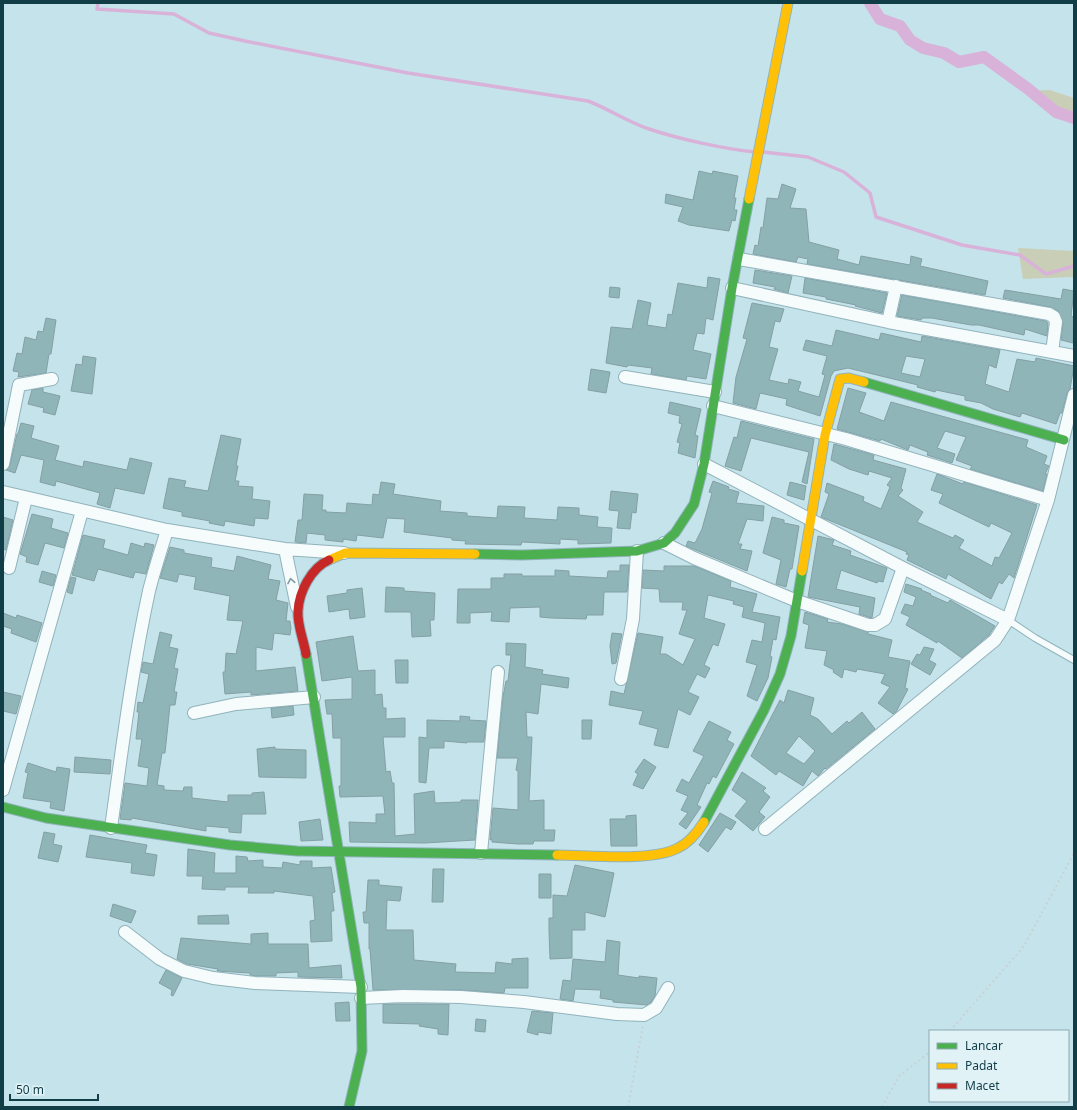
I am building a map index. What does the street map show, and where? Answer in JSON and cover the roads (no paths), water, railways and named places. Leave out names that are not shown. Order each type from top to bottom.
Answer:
[{"type":"main road","points":[[349,1107],[362,1051],[361,993],[314,697],[298,612],[302,593],[313,571],[324,562],[346,553],[522,556],[637,551],[664,543],[675,533],[694,504],[704,464],[732,288],[739,259],[760,140],[788,3]]},
{"type":"main road","points":[[3,807],[46,818],[230,845],[339,853],[481,853],[656,856],[667,854],[680,848],[689,841],[699,829],[773,692],[788,651],[825,435],[840,379],[849,378],[1064,440]]},
{"type":"street","points":[[739,259],[1052,315],[1056,322],[1052,352]]},
{"type":"street","points":[[888,322],[896,286]]},
{"type":"street","points":[[732,288],[888,322],[1074,356]]},
{"type":"street","points":[[625,377],[715,392]]},
{"type":"street","points":[[3,464],[19,385],[52,379]]},
{"type":"street","points":[[765,829],[985,650],[995,640],[1008,620],[1048,500],[1074,395]]},
{"type":"street","points":[[713,406],[846,439],[1048,500]]},
{"type":"street","points":[[704,464],[903,568],[1008,620]]},
{"type":"street","points":[[3,492],[167,530],[285,549],[346,553]]},
{"type":"street","points":[[10,568],[26,498]]},
{"type":"street","points":[[3,790],[82,510]]},
{"type":"street","points":[[111,828],[126,719],[138,650],[150,590],[167,530]]},
{"type":"street","points":[[664,543],[694,558],[797,601],[861,624],[875,625],[885,619],[903,568]]},
{"type":"street","points":[[285,549],[298,612]]},
{"type":"street","points":[[621,679],[634,614],[637,551]]},
{"type":"street","points":[[481,853],[498,672]]},
{"type":"street","points":[[194,713],[236,704],[314,697]]},
{"type":"street","points":[[125,932],[160,959],[184,971],[213,978],[361,993],[403,996],[461,997],[524,1002],[617,1014],[644,1015],[656,1008],[668,988]]},
{"type":"lane","points":[[1008,620],[1035,638],[1074,660]]},
{"type":"waterway","points":[[98,3],[97,9],[174,14],[209,33],[245,41],[408,73],[588,101],[634,123],[661,133],[716,146],[755,152]]},
{"type":"waterway","points":[[870,3],[880,19],[900,26],[910,40],[923,48],[944,53],[959,62],[984,57],[1027,88],[1056,112],[1074,118]]},
{"type":"waterway","points":[[763,152],[808,157],[844,172],[870,193],[876,217],[962,245],[1020,255],[1046,274],[1074,266]]}]
